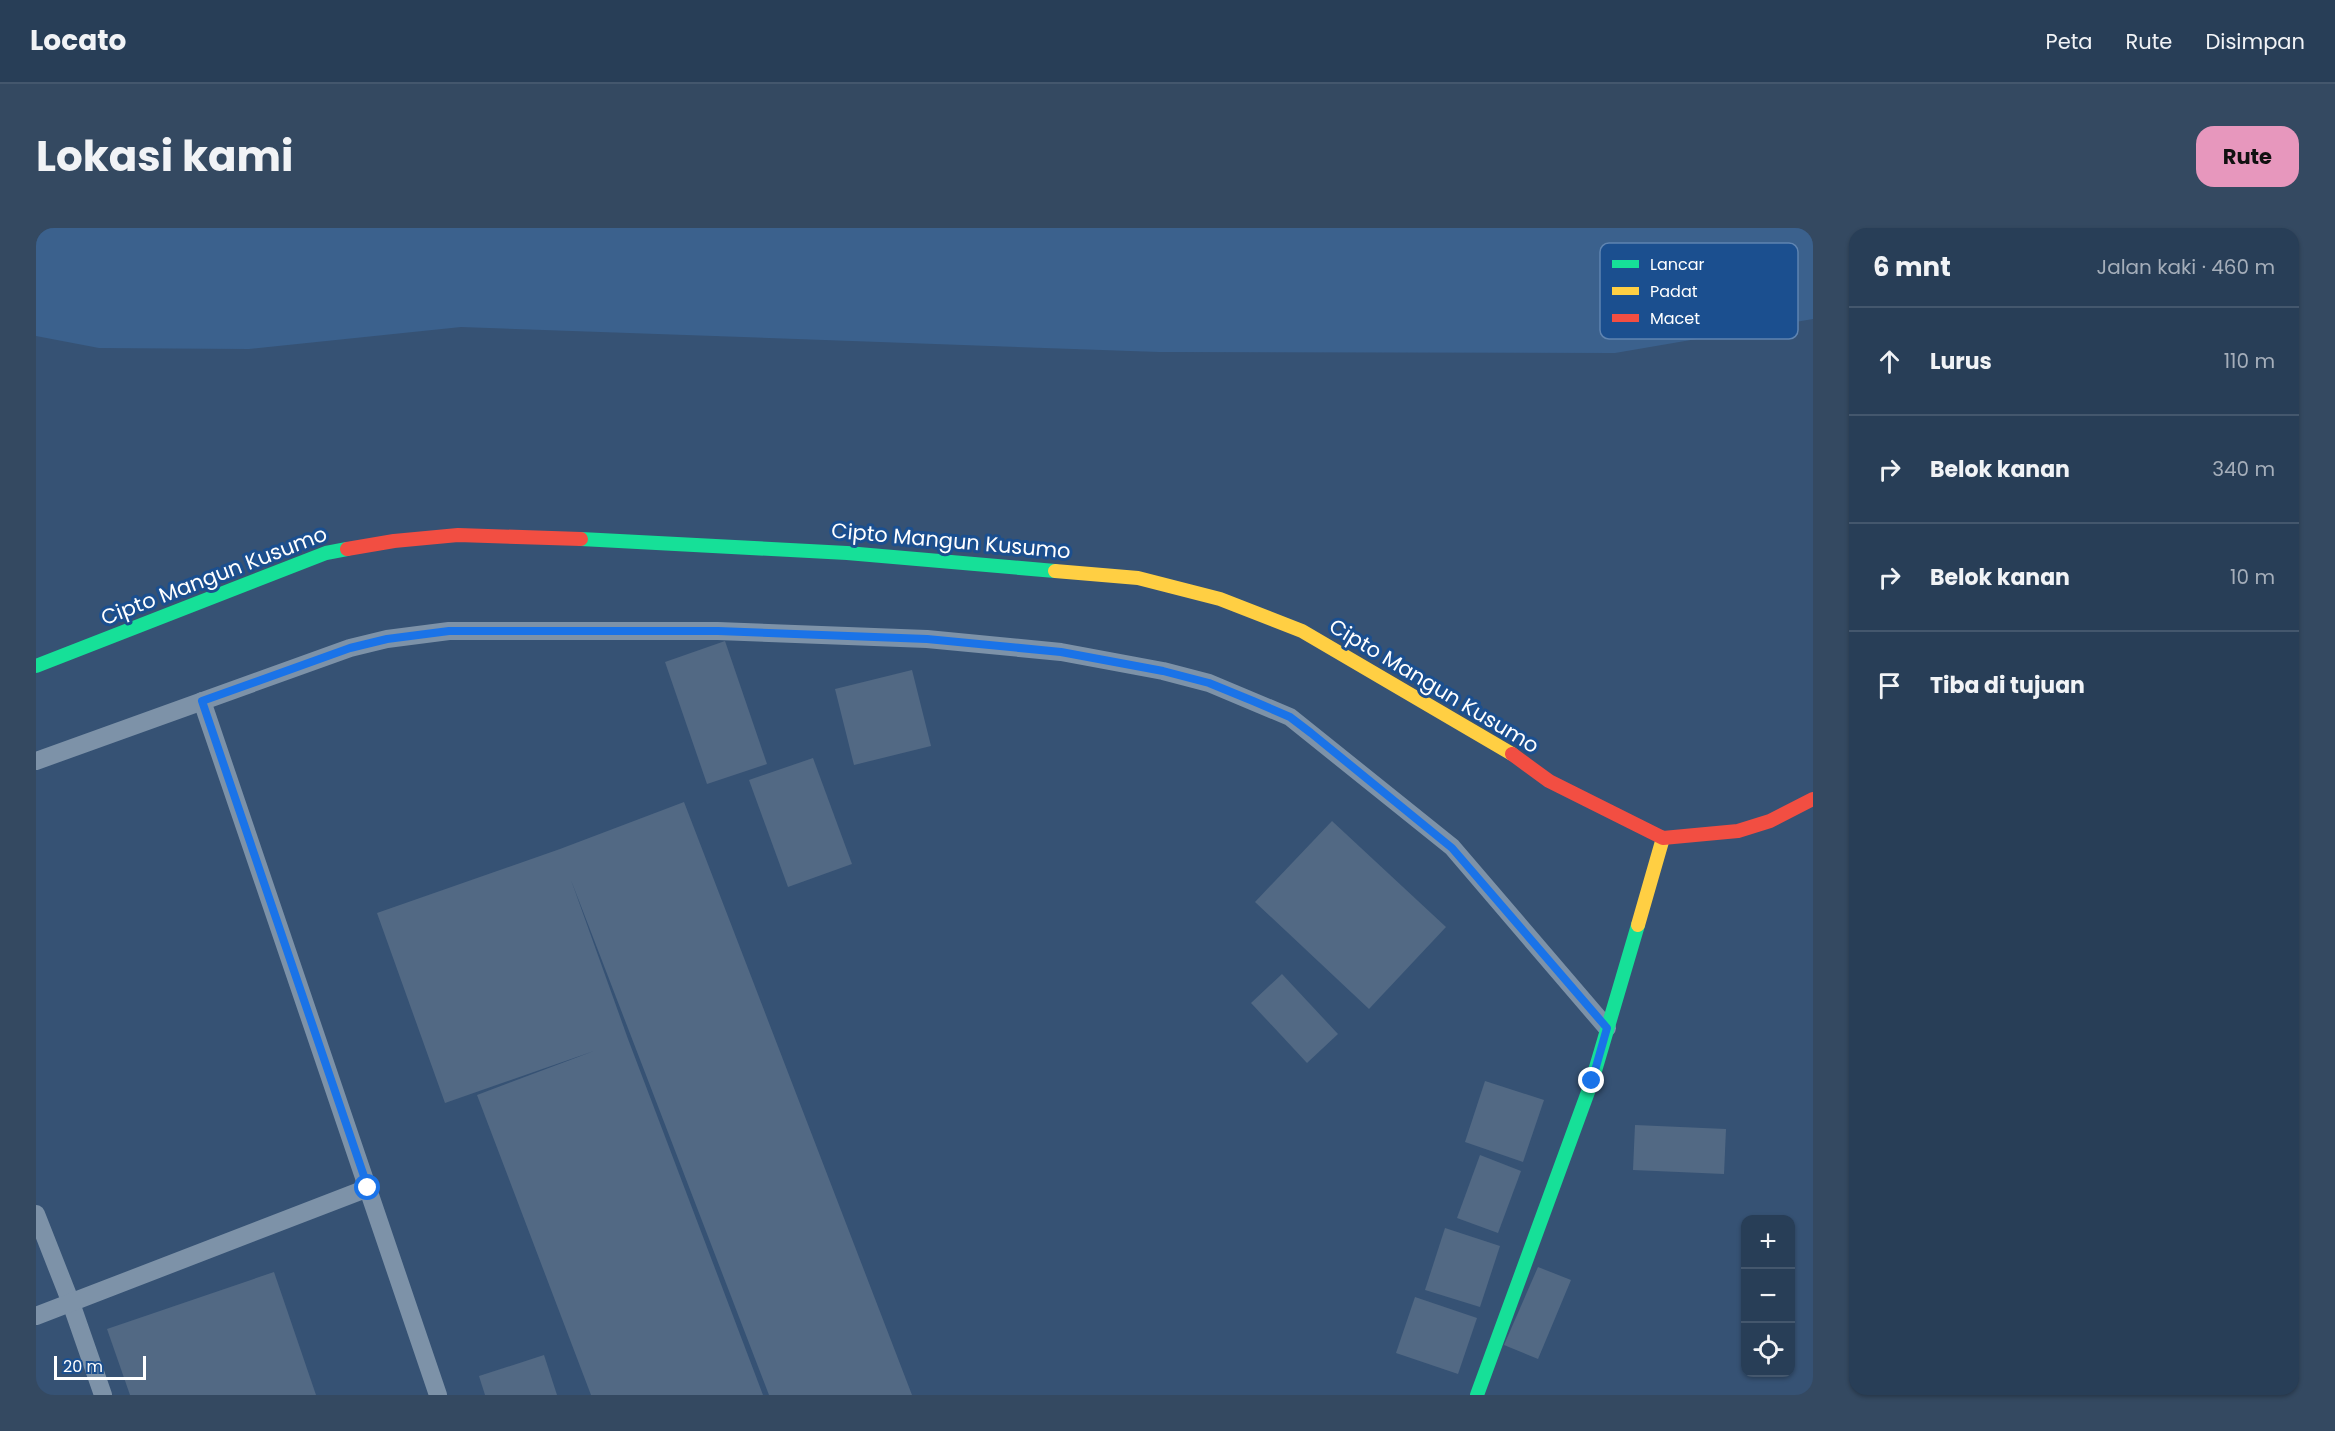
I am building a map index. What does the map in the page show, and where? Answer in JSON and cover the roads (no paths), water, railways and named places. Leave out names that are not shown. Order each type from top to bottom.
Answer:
[{"type":"main road","name":"Cipto Mangun Kusumo","points":[[36,666],[326,553],[428,537],[458,535],[624,540],[846,553],[1138,578],[1220,599],[1302,631],[1502,747],[1549,781],[1663,838]]},
{"type":"main road","points":[[1477,1395],[1592,1081],[1663,838],[1737,831],[1770,820],[1813,799]]},
{"type":"lane","points":[[36,761],[350,648],[387,639],[449,631],[718,631],[927,639],[1061,652],[1163,671],[1209,683],[1290,717],[1452,848],[1607,1028]]},
{"type":"lane","points":[[202,701],[438,1395]]},
{"type":"lane","points":[[36,1316],[368,1188]]},
{"type":"lane","points":[[36,1214],[71,1303],[103,1395]]},
{"type":"water","points":[[36,228],[1813,228],[1813,319],[1798,322],[1798,243],[1600,243],[1600,339],[1697,339],[1615,353],[1159,352],[461,327],[249,349],[99,348],[36,336]]}]
